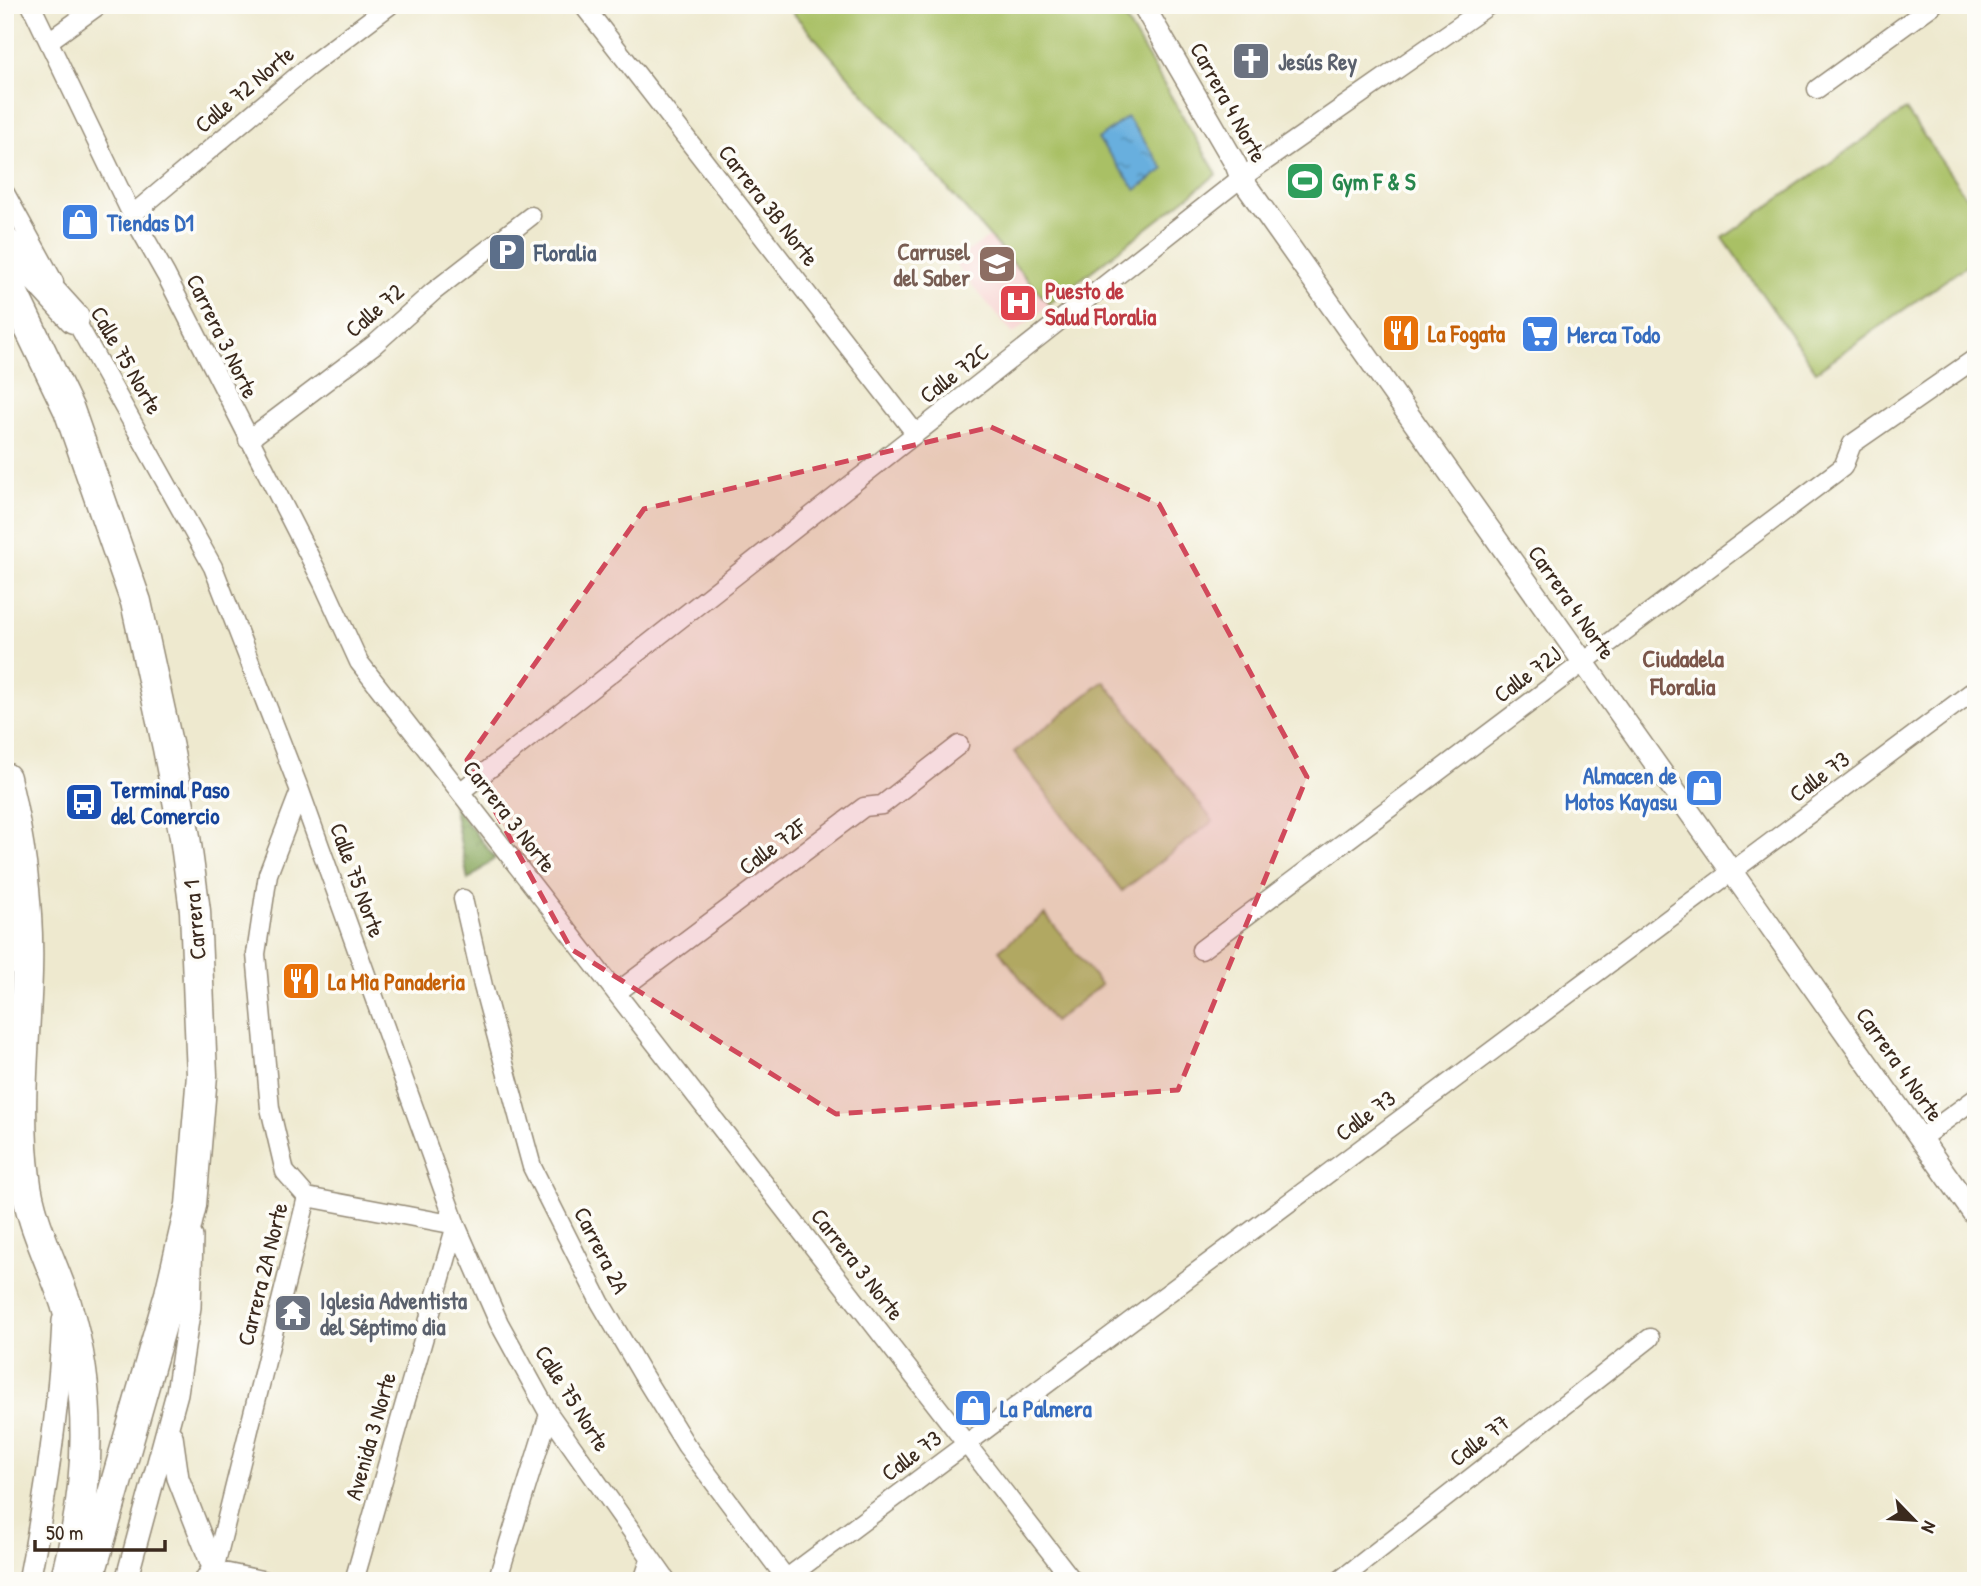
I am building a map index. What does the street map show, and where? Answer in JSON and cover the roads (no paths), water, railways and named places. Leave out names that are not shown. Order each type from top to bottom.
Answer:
[{"type":"highway","points":[[5,242],[74,318]]},
{"type":"highway","name":"Carrera 1","points":[[5,277],[73,422],[136,602],[158,692],[185,837],[195,911],[202,1074],[191,1205],[170,1294],[88,1581]]},
{"type":"highway","points":[[5,778],[12,840],[25,907],[27,969],[20,1122],[25,1181],[65,1302],[80,1360],[86,1408],[85,1469],[78,1522],[65,1581]]},
{"type":"highway","points":[[5,1185],[20,1122]]},
{"type":"street","name":"Carrera 3 Norte","points":[[31,5],[132,215],[166,275],[323,583],[359,662],[1073,1581]]},
{"type":"street","points":[[50,41],[99,5]]},
{"type":"street","name":"Calle 72 Norte","points":[[132,215],[308,67],[390,5]]},
{"type":"street","name":"Carrera 3B Norte","points":[[583,5],[916,434]]},
{"type":"street","name":"Carrera 4 Norte","points":[[1143,5],[1241,178],[1976,1217]]},
{"type":"street","name":"Calle 72C","points":[[460,792],[1241,178],[1489,5]]},
{"type":"street","points":[[1816,89],[1933,5]]},
{"type":"street","name":"Calle 75 Norte","points":[[5,193],[213,566],[300,791],[456,1225],[499,1323],[549,1414],[667,1581]]},
{"type":"street","name":"Calle 72","points":[[248,440],[375,344],[433,292],[531,216]]},
{"type":"street","name":"Calle 72J","points":[[1201,950],[1843,467],[1852,444],[1976,358]]},
{"type":"street","name":"Calle 73","points":[[786,1580],[1976,689]]},
{"type":"street","name":"Calle 72F","points":[[616,993],[864,807],[882,805],[959,745]]},
{"type":"street","name":"Carrera 2A Norte","points":[[211,1577],[307,1196],[285,1172],[270,1108],[256,954],[268,874],[300,791]]},
{"type":"street","name":"Carrera 2A","points":[[463,899],[486,999],[533,1167],[600,1302],[641,1372],[687,1445],[786,1580]]},
{"type":"street","points":[[1920,1139],[1976,1098]]},
{"type":"street","points":[[307,1196],[456,1225]]},
{"type":"street","points":[[126,1581],[171,1422],[186,1347],[190,1307],[191,1205]]},
{"type":"street","name":"Avenida 3 Norte","points":[[354,1581],[456,1225]]},
{"type":"street","points":[[29,1581],[54,1426],[65,1302]]},
{"type":"street","name":"Calle 77","points":[[1339,1581],[1650,1338]]},
{"type":"street","points":[[497,1581],[549,1414]]},
{"type":"street","points":[[171,1422],[178,1478],[211,1577],[266,1581]]},
{"type":"street","points":[[643,1581],[650,1560]]},
{"type":"water","points":[[1127,117],[1164,169],[1136,190],[1098,139]]},
{"type":"place","name":"Jesús Rey","points":[[1251,61]]},
{"type":"place","name":"Gym F & S","points":[[1305,181]]},
{"type":"place","name":"Tiendas D1","points":[[80,222]]},
{"type":"place","name":"Floralia","points":[[507,252]]},
{"type":"place","name":"Carrusel del Saber","points":[[997,264]]},
{"type":"place","name":"Puesto de Salud Floralia","points":[[1018,303]]},
{"type":"place","name":"La Fogata","points":[[1401,333]]},
{"type":"place","name":"Merca Todo","points":[[1540,334]]},
{"type":"place","name":"Almacen de Motos Kayasu","points":[[1704,788]]},
{"type":"place","name":"Terminal Paso del Comercio","points":[[84,802]]},
{"type":"place","name":"La Mìa Panaderia","points":[[301,981]]},
{"type":"place","name":"Iglesia Adventista del Séptimo dia","points":[[293,1313]]},
{"type":"place","name":"La Palmera","points":[[973,1408]]},
{"type":"district","name":"Ciudadela Floralia","points":[[1683,672]]}]
